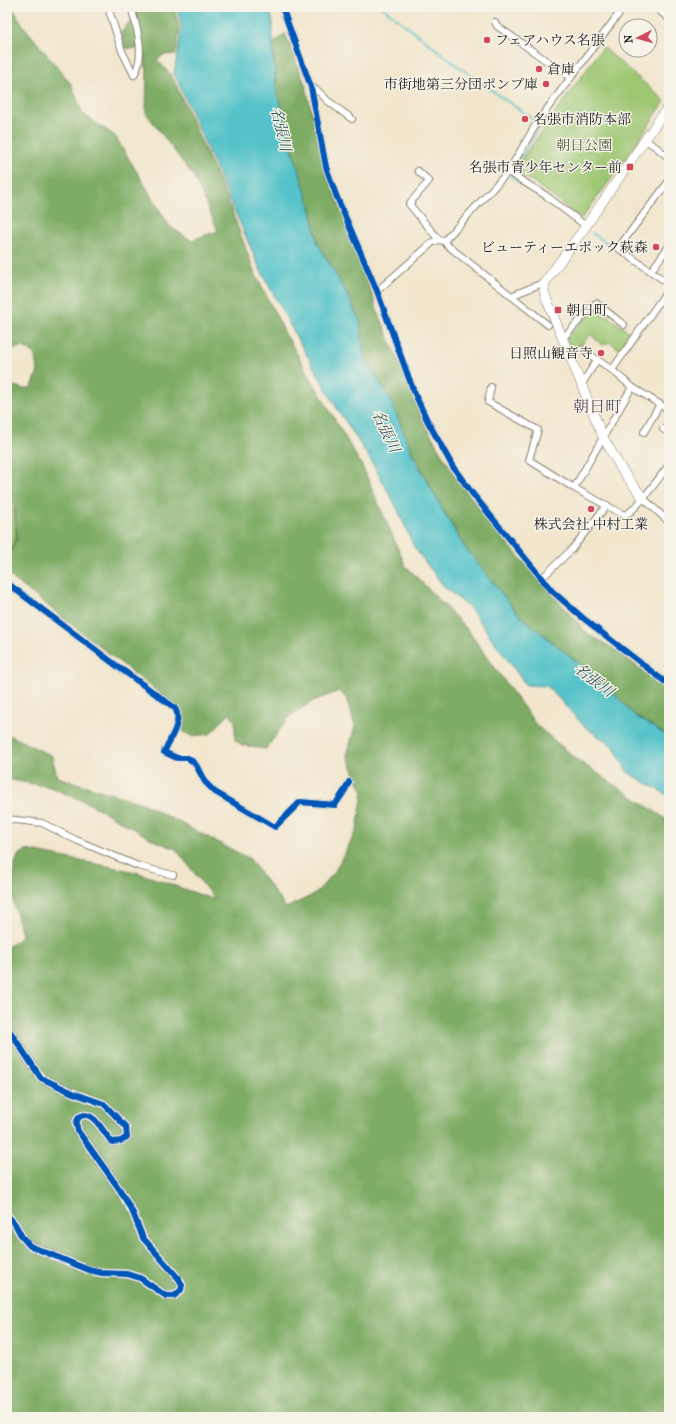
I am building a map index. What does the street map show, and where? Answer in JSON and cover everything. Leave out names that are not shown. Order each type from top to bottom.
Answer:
[{"type":"main road","points":[[658,7],[669,16]]},
{"type":"street","points":[[108,7],[122,51],[134,75],[139,64],[140,52],[131,7]]},
{"type":"street","points":[[282,7],[311,87],[326,167],[336,195],[377,291],[416,398],[453,467],[472,493],[541,578],[565,603],[669,685]]},
{"type":"street","points":[[377,291],[427,246],[433,242],[441,241],[510,173],[536,124],[624,7]]},
{"type":"street","points":[[495,22],[497,26],[570,78]]},
{"type":"street","points":[[311,87],[352,119]]},
{"type":"street","points":[[669,106],[586,226],[545,282],[544,291],[603,437],[622,470],[644,498],[669,522]]},
{"type":"street","points":[[645,140],[669,158]]},
{"type":"street","points":[[403,208],[409,204],[429,181],[418,171]]},
{"type":"street","points":[[510,173],[545,195],[586,226]]},
{"type":"street","points":[[669,182],[618,248],[669,284]]},
{"type":"street","points":[[409,204],[441,241],[548,325]]},
{"type":"street","points":[[651,271],[669,246]]},
{"type":"street","points":[[511,296],[545,282]]},
{"type":"street","points":[[612,370],[669,288]]},
{"type":"street","points":[[563,338],[596,303],[624,325]]},
{"type":"street","points":[[569,353],[583,350],[612,370],[632,387],[669,410]]},
{"type":"street","points":[[582,384],[597,360]]},
{"type":"street","points":[[491,387],[488,402],[538,430],[529,460],[574,488],[624,515],[644,498],[669,465]]},
{"type":"street","points":[[574,488],[632,387]]},
{"type":"street","points":[[644,432],[660,404]]},
{"type":"street","points":[[663,429],[669,433]]},
{"type":"street","points":[[541,578],[572,549],[606,505]]},
{"type":"street","points":[[7,583],[175,708],[177,711],[178,720],[164,752],[177,758],[188,758],[194,762],[202,778],[209,786],[225,798],[276,827],[300,802],[335,805],[349,782]]},
{"type":"street","points":[[7,819],[42,823],[76,840],[138,866],[173,875]]},
{"type":"street","points":[[7,1028],[41,1078],[73,1093],[104,1104],[126,1127],[127,1137],[121,1141],[112,1142],[97,1122],[91,1117],[86,1115],[79,1117],[76,1123],[78,1131],[120,1190],[143,1238],[179,1279],[182,1285],[181,1290],[174,1296],[166,1296],[140,1278],[127,1274],[102,1273],[89,1270],[30,1246],[7,1215]]},
{"type":"green space","points":[[7,7],[12,7],[25,28],[71,84],[83,114],[115,136],[170,227],[191,240],[218,231],[194,177],[146,113],[147,71],[142,49],[125,48],[121,33],[138,9],[137,7],[173,7],[180,28],[175,54],[163,55],[157,60],[172,76],[228,201],[255,273],[286,335],[363,468],[405,565],[467,629],[537,726],[579,761],[669,821],[669,1417],[7,1417],[7,947],[22,935],[12,896],[14,866],[18,856],[26,850],[136,872],[215,900],[176,849],[155,841],[92,805],[50,787],[7,779],[7,734],[52,756],[57,777],[142,803],[250,859],[286,908],[315,894],[334,873],[357,830],[363,792],[347,755],[355,726],[346,698],[339,691],[313,701],[289,717],[266,749],[242,745],[235,740],[235,721],[229,713],[210,734],[191,736],[183,731],[181,710],[7,574],[7,560],[17,538],[15,506],[7,499],[7,384],[24,389],[32,387],[38,371],[33,352],[23,347],[7,350]]},
{"type":"green space","points":[[285,33],[306,87],[324,167],[361,259],[376,307],[420,415],[454,474],[497,532],[587,633],[619,652],[669,692],[669,737],[634,715],[608,687],[519,615],[463,545],[412,453],[390,399],[364,356],[360,321],[343,287],[318,244],[310,206],[277,93],[273,44]]},
{"type":"green space","name":"朝日公園","points":[[603,47],[665,101],[623,163],[581,219],[532,181],[512,172]]},
{"type":"green space","points":[[596,307],[634,336],[625,349],[619,349],[610,342],[602,345],[590,334],[580,347],[569,350],[566,338]]},
{"type":"green space","points":[[7,504],[14,508],[16,538],[7,557]]},
{"type":"water","name":"名張川","points":[[176,7],[269,7],[273,23],[273,57],[277,93],[310,206],[318,244],[343,287],[360,321],[364,356],[390,399],[412,453],[463,545],[519,615],[608,687],[634,715],[669,737],[669,796],[627,772],[614,747],[586,728],[547,686],[526,685],[469,607],[445,588],[414,547],[397,508],[370,459],[338,410],[260,269],[174,73],[182,27]]},
{"type":"waterway","points":[[382,7],[467,73],[534,120],[539,127],[513,169],[511,177],[519,182]]},
{"type":"waterway","points":[[536,193],[571,219]]},
{"type":"waterway","points":[[592,233],[617,250]]},
{"type":"cycle path","points":[[282,7],[311,87],[326,167],[336,195],[377,291],[414,392],[427,420],[453,467],[472,493],[552,591],[583,618],[669,685]]},
{"type":"cycle path","points":[[7,583],[175,708],[178,719],[177,724],[164,752],[177,758],[188,758],[196,765],[205,782],[215,792],[275,827],[300,802],[335,805],[349,782]]},
{"type":"cycle path","points":[[7,1027],[41,1078],[73,1093],[104,1104],[126,1127],[127,1137],[121,1141],[112,1142],[93,1118],[84,1115],[79,1117],[76,1123],[78,1131],[120,1190],[133,1213],[143,1238],[179,1279],[182,1285],[181,1290],[174,1296],[166,1296],[140,1278],[127,1274],[102,1273],[89,1270],[30,1246],[7,1215]]},
{"type":"place","name":"フェアハウス名張","points":[[487,40]]},
{"type":"place","name":"倉庫","points":[[539,69]]},
{"type":"place","name":"市街地第三分団ポンプ庫","points":[[546,84]]},
{"type":"place","name":"名張市消防本部","points":[[525,119]]},
{"type":"place","name":"名張市青少年センター前","points":[[630,167]]},
{"type":"place","name":"ビューティーエポック萩森","points":[[656,247]]},
{"type":"place","name":"朝日町","points":[[558,310]]},
{"type":"place","name":"日照山観音寺","points":[[601,353]]},
{"type":"place","name":"株式会社 中村工業","points":[[591,509]]},
{"type":"district","name":"朝日町","points":[[597,406]]}]
